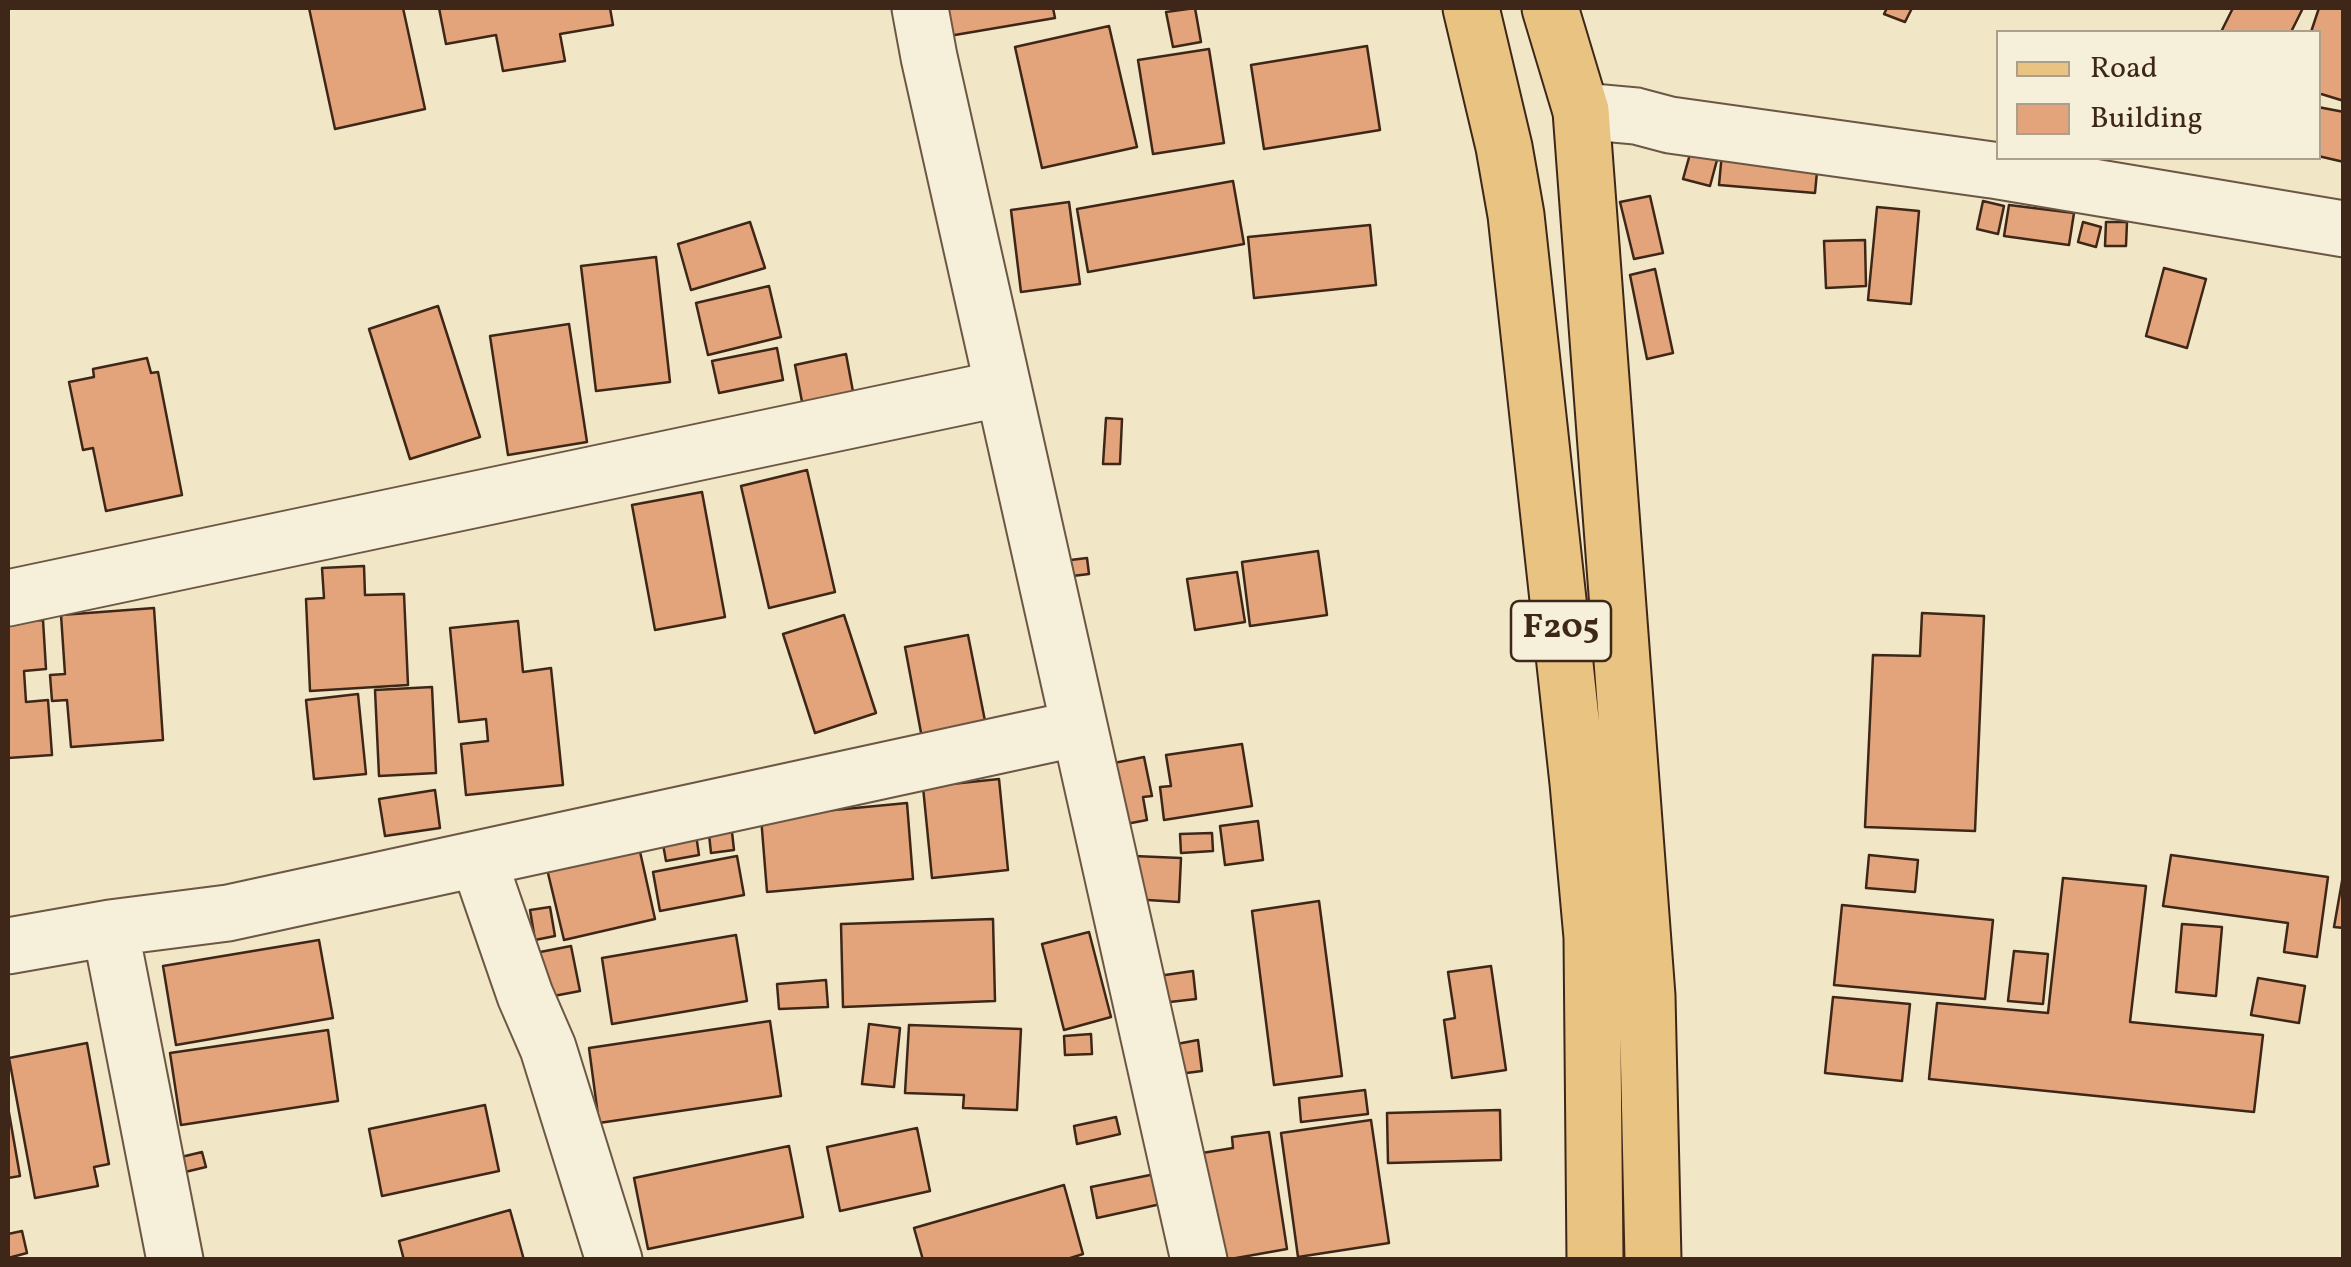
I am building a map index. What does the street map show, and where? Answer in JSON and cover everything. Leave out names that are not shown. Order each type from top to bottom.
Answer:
[{"type":"main road","name":"F205","points":[[1470,8],[1504,146],[1516,214],[1580,802],[1592,937],[1595,1260]]},
{"type":"main road","name":"F205","points":[[1550,8],[1580,110],[1647,996],[1653,1260]]},
{"type":"street","points":[[920,8],[1199,1260]]},
{"type":"street","points":[[1580,110],[1992,170],[2344,229]]},
{"type":"street","points":[[8,598],[1003,388]]},
{"type":"street","points":[[8,946],[228,913],[1079,728]]},
{"type":"street","points":[[478,859],[524,994],[548,1048],[614,1260]]},
{"type":"street","points":[[110,928],[175,1260]]},
{"type":"building","points":[[309,8],[403,8],[425,109],[335,129]]},
{"type":"building","points":[[439,8],[610,8],[613,25],[560,34],[565,61],[503,71],[496,35],[446,44]]},
{"type":"building","points":[[938,8],[1053,8],[1055,18],[943,37]]},
{"type":"building","points":[[1195,8],[1201,42],[1173,47],[1166,12]]},
{"type":"building","points":[[1887,8],[1912,8],[1905,22],[1884,14]]},
{"type":"building","points":[[2233,8],[2303,8],[2292,30],[2222,30]]},
{"type":"building","points":[[2319,8],[2344,8],[2344,101],[2321,94],[2321,30],[2312,30]]},
{"type":"building","points":[[1109,26],[1137,147],[1042,168],[1015,47]]},
{"type":"building","points":[[1367,46],[1380,130],[1264,149],[1251,65]]},
{"type":"building","points":[[1209,49],[1224,143],[1153,154],[1138,60]]},
{"type":"building","points":[[2321,108],[2344,112],[2344,162],[2321,157]]},
{"type":"building","points":[[1722,153],[1818,161],[1815,193],[1719,185]]},
{"type":"building","points":[[1690,154],[1717,160],[1710,186],[1683,179]]},
{"type":"building","points":[[1233,181],[1244,244],[1088,272],[1077,209]]},
{"type":"building","points":[[1650,196],[1663,253],[1634,259],[1620,202]]},
{"type":"building","points":[[1983,201],[2004,206],[1998,234],[1977,229]]},
{"type":"building","points":[[1069,202],[1080,284],[1021,292],[1011,210]]},
{"type":"building","points":[[2009,205],[2074,213],[2069,245],[2004,236]]},
{"type":"building","points":[[1877,207],[1919,211],[1911,304],[1868,300]]},
{"type":"building","points":[[750,222],[765,268],[691,290],[678,244]]},
{"type":"building","points":[[2083,222],[2101,227],[2096,247],[2078,242]]},
{"type":"building","points":[[2106,222],[2127,222],[2126,246],[2105,246]]},
{"type":"building","points":[[1370,225],[1376,285],[1254,298],[1248,237]]},
{"type":"building","points":[[1865,240],[1866,286],[1826,288],[1824,241]]},
{"type":"building","points":[[656,257],[670,382],[596,391],[581,266]]},
{"type":"building","points":[[2164,268],[2206,279],[2187,348],[2146,336]]},
{"type":"building","points":[[1655,269],[1673,353],[1647,359],[1630,275]]},
{"type":"building","points":[[769,286],[781,337],[708,355],[696,303]]},
{"type":"building","points":[[438,306],[480,437],[410,459],[369,329]]},
{"type":"building","points":[[569,324],[587,442],[508,455],[490,336]]},
{"type":"building","points":[[777,348],[783,380],[719,393],[712,361]]},
{"type":"building","points":[[846,354],[854,397],[803,407],[795,365]]},
{"type":"building","points":[[147,358],[151,373],[158,372],[182,495],[106,511],[93,448],[83,450],[69,382],[94,377],[93,369]]},
{"type":"building","points":[[1106,418],[1122,419],[1120,464],[1103,464]]},
{"type":"building","points":[[807,470],[835,592],[769,608],[741,486]]},
{"type":"building","points":[[702,492],[725,617],[655,630],[632,505]]},
{"type":"building","points":[[1318,551],[1327,615],[1250,626],[1242,562]]},
{"type":"building","points":[[1087,558],[1089,574],[1056,578],[1054,562]]},
{"type":"building","points":[[364,566],[365,595],[404,594],[408,685],[310,691],[306,599],[324,598],[322,568]]},
{"type":"building","points":[[1237,572],[1245,622],[1195,630],[1187,579]]},
{"type":"building","points":[[154,608],[163,740],[71,747],[67,700],[52,701],[50,675],[65,674],[61,615]]},
{"type":"building","points":[[1922,613],[1984,616],[1975,831],[1865,827],[1873,655],[1920,656]]},
{"type":"building","points":[[844,615],[876,713],[815,733],[783,634]]},
{"type":"building","points":[[43,620],[46,669],[24,671],[26,702],[48,700],[52,755],[8,758],[8,622]]},
{"type":"building","points":[[518,621],[523,672],[551,668],[563,785],[466,795],[461,744],[488,741],[486,719],[459,722],[450,628]]},
{"type":"building","points":[[968,635],[986,726],[922,738],[905,647]]},
{"type":"building","points":[[432,687],[436,773],[379,776],[375,690]]},
{"type":"building","points":[[358,694],[366,774],[314,779],[306,700]]},
{"type":"building","points":[[1242,744],[1252,806],[1164,820],[1160,787],[1171,786],[1166,755]]},
{"type":"building","points":[[1144,757],[1152,796],[1143,797],[1147,820],[1126,824],[1114,763]]},
{"type":"building","points":[[999,779],[1008,870],[932,878],[923,787]]},
{"type":"building","points":[[435,790],[440,828],[385,836],[379,799]]},
{"type":"building","points":[[907,803],[913,879],[767,892],[761,817]]},
{"type":"building","points":[[1258,821],[1263,860],[1225,865],[1220,826]]},
{"type":"building","points":[[731,823],[734,850],[711,853],[708,825]]},
{"type":"building","points":[[695,828],[699,855],[666,861],[661,833]]},
{"type":"building","points":[[1212,833],[1213,851],[1181,853],[1180,834]]},
{"type":"building","points":[[639,847],[655,919],[564,940],[547,869]]},
{"type":"building","points":[[1869,855],[1918,860],[1915,892],[1866,888]]},
{"type":"building","points":[[2171,855],[2328,877],[2317,957],[2284,952],[2288,923],[2163,906]]},
{"type":"building","points":[[737,856],[744,895],[660,911],[653,872]]},
{"type":"building","points":[[1134,856],[1181,858],[1179,902],[1132,899]]},
{"type":"building","points":[[2344,870],[2344,928],[2334,927]]},
{"type":"building","points":[[2063,878],[2146,886],[2130,1022],[2263,1035],[2254,1112],[1929,1079],[1937,1003],[2048,1013]]},
{"type":"building","points":[[1319,901],[1342,1076],[1274,1085],[1252,911]]},
{"type":"building","points":[[1842,905],[1993,920],[1985,999],[1834,985]]},
{"type":"building","points":[[550,907],[555,936],[535,940],[530,910]]},
{"type":"building","points":[[993,919],[995,1001],[843,1007],[841,924]]},
{"type":"building","points":[[2182,924],[2222,927],[2216,996],[2176,992]]},
{"type":"building","points":[[1089,932],[1111,1017],[1064,1030],[1042,944]]},
{"type":"building","points":[[736,935],[747,1001],[612,1024],[602,958]]},
{"type":"building","points":[[319,940],[333,1018],[176,1045],[163,966]]},
{"type":"building","points":[[571,946],[580,991],[543,998],[535,953]]},
{"type":"building","points":[[2014,951],[2048,954],[2043,1004],[2008,1001]]},
{"type":"building","points":[[1491,966],[1506,1070],[1452,1078],[1444,1020],[1455,1018],[1448,972]]},
{"type":"building","points":[[1193,971],[1196,999],[1161,1003],[1158,976]]},
{"type":"building","points":[[2258,978],[2305,986],[2299,1023],[2251,1015]]},
{"type":"building","points":[[826,980],[828,1007],[779,1009],[777,984]]},
{"type":"building","points":[[1833,997],[1910,1004],[1902,1081],[1825,1073]]},
{"type":"building","points":[[770,1021],[781,1096],[599,1123],[589,1048]]},
{"type":"building","points":[[869,1024],[900,1028],[894,1087],[862,1084]]},
{"type":"building","points":[[909,1025],[1021,1029],[1017,1110],[963,1108],[964,1095],[905,1093]]},
{"type":"building","points":[[328,1030],[338,1101],[181,1125],[170,1053]]},
{"type":"building","points":[[1091,1034],[1092,1054],[1065,1055],[1064,1036]]},
{"type":"building","points":[[1198,1040],[1202,1071],[1171,1075],[1166,1046]]},
{"type":"building","points":[[87,1043],[109,1164],[94,1167],[98,1186],[35,1198],[9,1058]]},
{"type":"building","points":[[1365,1090],[1368,1114],[1301,1122],[1299,1098]]},
{"type":"building","points":[[485,1105],[499,1171],[382,1196],[369,1129]]},
{"type":"building","points":[[8,1107],[20,1176],[8,1178]]},
{"type":"building","points":[[1500,1110],[1501,1160],[1388,1163],[1387,1113]]},
{"type":"building","points":[[1116,1117],[1120,1134],[1077,1144],[1074,1126]]},
{"type":"building","points":[[1371,1120],[1389,1243],[1298,1257],[1281,1133]]},
{"type":"building","points":[[917,1128],[930,1191],[840,1211],[827,1147]]},
{"type":"building","points":[[1269,1132],[1287,1249],[1225,1260],[1202,1153],[1233,1148],[1232,1137]]},
{"type":"building","points":[[789,1146],[803,1217],[648,1249],[634,1178]]},
{"type":"building","points":[[202,1152],[206,1167],[181,1173],[177,1158]]},
{"type":"building","points":[[1155,1174],[1161,1204],[1097,1218],[1091,1187]]},
{"type":"building","points":[[1064,1185],[1083,1254],[1064,1260],[923,1260],[914,1228]]},
{"type":"building","points":[[510,1210],[524,1260],[404,1260],[399,1241]]},
{"type":"building","points":[[22,1231],[27,1253],[8,1258],[8,1234]]}]
